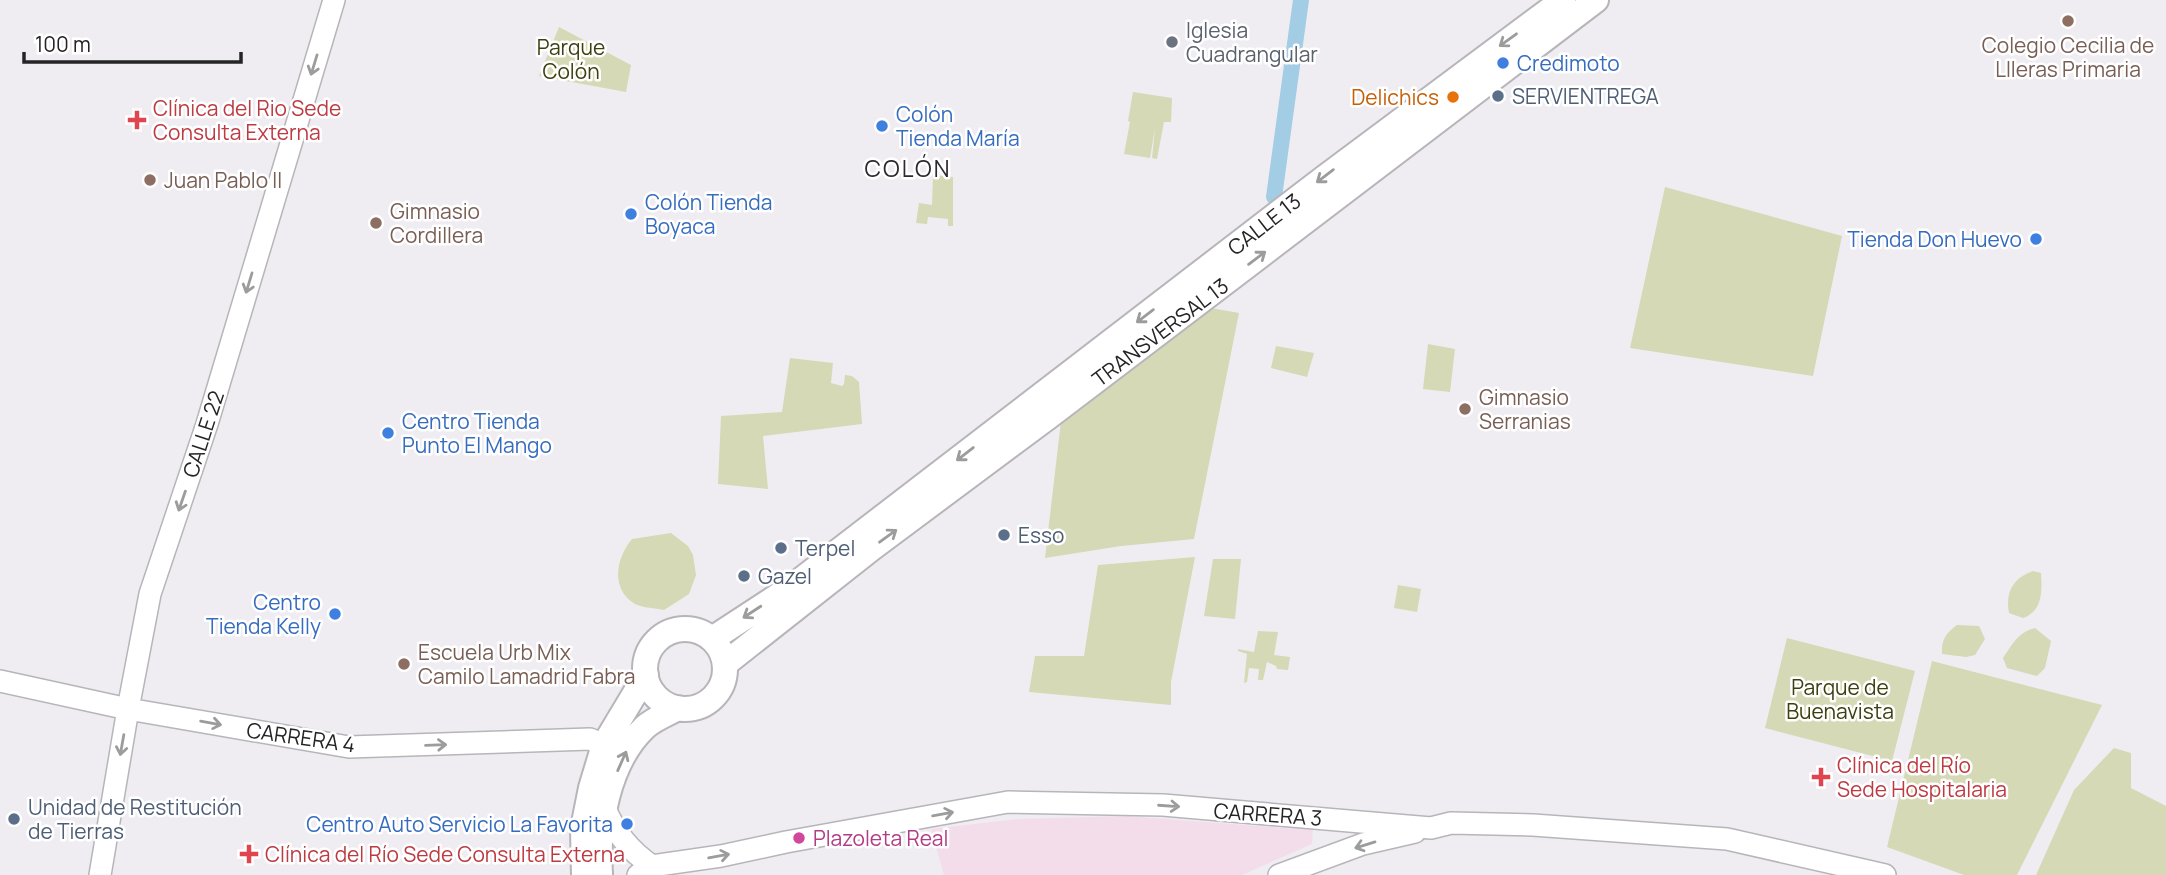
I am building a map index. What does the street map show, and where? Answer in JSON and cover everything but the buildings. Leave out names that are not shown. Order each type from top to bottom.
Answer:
[{"type":"main road","name":"CALLE 13","points":[[712,639],[793,586],[1324,178],[1563,0]]},
{"type":"main road","name":"TRANSVERSAL 13","points":[[725,664],[872,548],[1596,0]]},
{"type":"main road","points":[[686,628],[712,639],[721,650],[725,664],[724,677],[713,698],[691,709],[678,708],[657,697],[649,687],[646,675],[649,651],[656,641],[666,633],[686,628]]},
{"type":"main road","points":[[584,875],[583,828],[604,745],[646,675]]},
{"type":"main road","points":[[600,875],[599,852],[611,785],[634,739],[648,724],[678,708]]},
{"type":"street","name":"CALLE 22","points":[[100,875],[150,594],[208,425],[334,0]]},
{"type":"street","name":"CARRERA 4","points":[[0,681],[128,709],[349,747],[590,739],[604,745]]},
{"type":"street","name":"CARRERA 3","points":[[605,808],[619,835],[639,858],[645,871],[797,839],[1008,802],[1163,806],[1431,828],[1451,823],[1534,825],[1727,839],[1885,875]]},
{"type":"street","points":[[1314,817],[1325,824],[1331,836],[1330,849],[1322,860]]},
{"type":"street","points":[[1279,875],[1363,844],[1431,828]]},
{"type":"shaded area","points":[[1126,816],[1313,830],[1312,844],[1242,875],[944,875],[931,829],[1018,819]]},
{"type":"green space","name":"Parque Colón","points":[[559,27],[631,65],[626,92],[539,76]]},
{"type":"green space","points":[[1133,92],[1172,98],[1171,122],[1164,122],[1157,159],[1152,158],[1155,128],[1150,158],[1124,154]]},
{"type":"green space","points":[[933,175],[953,177],[953,226],[948,226],[948,219],[928,217],[927,224],[916,223],[919,203],[932,205]]},
{"type":"green space","points":[[1665,187],[1842,236],[1813,376],[1630,348]]},
{"type":"green space","points":[[1211,308],[1239,313],[1194,539],[1121,546],[1045,558],[1061,421]]},
{"type":"green space","points":[[1428,344],[1455,349],[1450,392],[1423,389]]},
{"type":"green space","points":[[1276,346],[1314,353],[1307,377],[1271,368]]},
{"type":"green space","points":[[790,358],[833,363],[831,383],[842,386],[845,375],[852,376],[859,382],[862,424],[763,436],[768,489],[718,484],[721,416],[782,412]]},
{"type":"green space","points":[[671,533],[688,546],[693,555],[696,575],[689,594],[664,610],[635,604],[627,598],[619,582],[622,555],[632,539]]},
{"type":"green space","points":[[1195,557],[1171,682],[1171,705],[1029,692],[1035,656],[1084,656],[1098,565]]},
{"type":"green space","points":[[1213,559],[1241,559],[1235,619],[1204,616]]},
{"type":"green space","points":[[2033,571],[2041,573],[2038,605],[2030,615],[2023,618],[2009,613],[2008,599],[2012,587],[2020,578]]},
{"type":"green space","points":[[1398,585],[1421,589],[1417,612],[1394,608]]},
{"type":"green space","points":[[1957,625],[1979,626],[1985,639],[1975,655],[1966,657],[1942,654],[1945,637]]},
{"type":"green space","points":[[2035,628],[2051,641],[2045,668],[2037,676],[2007,668],[2003,658],[2009,648],[2020,636]]},
{"type":"green space","points":[[1258,631],[1278,632],[1274,655],[1290,657],[1288,670],[1277,669],[1267,662],[1263,680],[1258,680],[1259,669],[1249,668],[1247,682],[1244,683],[1247,654],[1238,649],[1254,652]]},
{"type":"green space","name":"Parque de Buenavista","points":[[1787,638],[1915,671],[1892,761],[1765,728]]},
{"type":"green space","points":[[1932,661],[2102,705],[2017,875],[1964,875],[1887,847]]},
{"type":"green space","points":[[2114,748],[2131,753],[2131,788],[2166,806],[2166,875],[2036,875],[2074,790]]},
{"type":"waterway","points":[[1274,197],[1301,0]]},
{"type":"place","name":"Colegio Cecilia de Llleras Primaria","points":[[2068,21]]},
{"type":"place","name":"Iglesia Cuadrangular","points":[[1172,42]]},
{"type":"place","name":"Credimoto","points":[[1503,63]]},
{"type":"place","name":"SERVIENTREGA","points":[[1498,96]]},
{"type":"place","name":"Delichics","points":[[1453,97]]},
{"type":"place","name":"Clínica del Rio Sede Consulta Externa","points":[[137,120]]},
{"type":"place","name":"Colón Tienda María","points":[[882,126]]},
{"type":"place","name":"Juan Pablo II","points":[[150,180]]},
{"type":"place","name":"Colón Tienda Boyaca","points":[[631,214]]},
{"type":"place","name":"Gimnasio Cordillera","points":[[376,223]]},
{"type":"place","name":"Tienda Don Huevo","points":[[2036,239]]},
{"type":"place","name":"Gimnasio Serranias","points":[[1465,409]]},
{"type":"place","name":"Centro Tienda Punto El Mango","points":[[388,433]]},
{"type":"place","name":"Esso","points":[[1004,535]]},
{"type":"place","name":"Terpel","points":[[781,548]]},
{"type":"place","name":"Gazel","points":[[744,576]]},
{"type":"place","name":"Centro Tienda Kelly","points":[[335,614]]},
{"type":"place","name":"Escuela Urb Mix Camilo Lamadrid Fabra","points":[[404,664]]},
{"type":"place","name":"Clínica del Río Sede Hospitalaria","points":[[1821,777]]},
{"type":"place","name":"Unidad de Restitución de Tierras","points":[[14,819]]},
{"type":"place","name":"Centro Auto Servicio La Favorita","points":[[627,824]]},
{"type":"place","name":"Plazoleta Real","points":[[799,838]]},
{"type":"place","name":"Clínica del Río Sede Consulta Externa","points":[[249,854]]},
{"type":"district","name":"COLÓN","points":[[908,168]]}]
